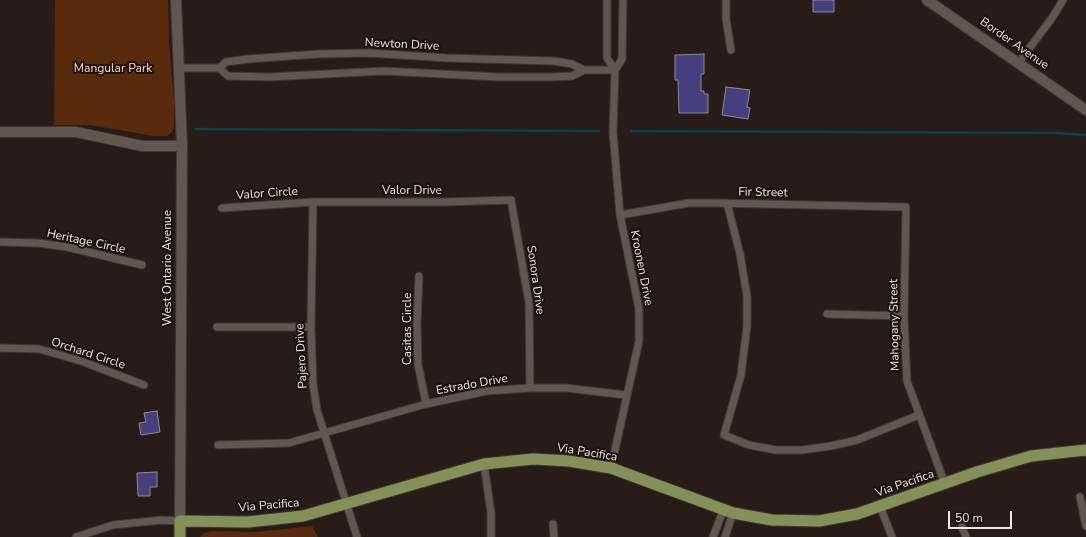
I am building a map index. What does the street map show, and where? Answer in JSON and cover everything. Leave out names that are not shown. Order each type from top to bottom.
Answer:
[{"type":"main road","name":"West Ontario Avenue","points":[[176,0],[182,146],[180,537]]},
{"type":"main road","name":"Border Avenue","points":[[927,0],[1019,62],[1086,110]]},
{"type":"main road","points":[[0,132],[76,132],[142,146],[182,146]]},
{"type":"main road","name":"Via Pacifica","points":[[180,521],[248,522],[303,516],[484,464],[533,459],[569,461],[611,468],[728,512],[772,520],[819,521],[843,517],[880,506],[983,470],[1031,456],[1086,450]]},
{"type":"street","name":"Kroonen Drive","points":[[607,0],[607,58],[615,70]]},
{"type":"street","name":"Kroonen Drive","points":[[611,468],[639,340],[639,309],[620,215],[613,132],[615,70],[622,59],[623,0]]},
{"type":"street","points":[[726,0],[726,19],[731,50]]},
{"type":"street","points":[[1019,62],[1052,18],[1063,0]]},
{"type":"street","name":"Newton Drive","points":[[179,68],[219,68],[226,62],[248,59],[318,54],[369,53],[447,58],[554,61],[572,64],[584,70]]},
{"type":"street","name":"Newton Drive","points":[[219,68],[228,76],[269,77],[384,71],[499,77],[552,77],[572,76],[584,70],[615,70]]},
{"type":"street","name":"Valor Drive","points":[[313,202],[445,202],[510,200]]},
{"type":"street","name":"Sonora Drive","points":[[510,200],[529,303],[530,388]]},
{"type":"street","name":"Valor Circle","points":[[222,208],[313,202]]},
{"type":"street","name":"Pajero Drive","points":[[313,202],[311,327],[313,384],[317,410],[326,434],[357,537]]},
{"type":"street","name":"Fir Street","points":[[620,215],[689,203],[906,206]]},
{"type":"street","points":[[727,203],[740,254],[747,296],[747,326],[741,375],[724,435],[749,445],[776,450],[802,450],[831,446],[857,440],[919,415]]},
{"type":"street","name":"Mahogany Street","points":[[906,206],[904,316],[908,381],[945,484]]},
{"type":"street","name":"Heritage Circle","points":[[0,242],[67,247],[142,265]]},
{"type":"street","name":"Casitas Circle","points":[[420,276],[417,324],[418,364],[426,404]]},
{"type":"street","points":[[827,314],[904,316]]},
{"type":"street","points":[[217,327],[311,327]]},
{"type":"street","name":"Orchard Circle","points":[[0,348],[39,349],[81,361],[144,385]]},
{"type":"street","name":"Estrado Drive","points":[[218,445],[289,443],[326,434],[426,404],[487,391],[530,388],[566,388],[626,395]]},
{"type":"street","points":[[484,464],[491,513],[491,537]]},
{"type":"street","points":[[1080,497],[1086,526]]},
{"type":"street","points":[[880,506],[892,537]]},
{"type":"street","points":[[713,537],[728,512]]},
{"type":"street","points":[[725,537],[728,512]]},
{"type":"street","name":"Via Pacifica","points":[[76,537],[113,525],[162,520],[180,521]]},
{"type":"street","points":[[554,524],[554,537]]},
{"type":"street","points":[[962,527],[966,537]]},
{"type":"green space","name":"Mangular Park","points":[[55,0],[168,0],[169,41],[174,101],[174,128],[170,134],[167,136],[154,136],[90,125],[54,125]]},
{"type":"green space","points":[[312,526],[318,537],[200,537],[204,533],[212,531],[256,532]]},
{"type":"building","points":[[813,0],[834,0],[834,12],[813,12]]},
{"type":"building","points":[[704,54],[704,74],[701,74],[701,91],[704,91],[704,94],[708,94],[708,113],[679,113],[678,80],[675,80],[675,55]]},
{"type":"building","points":[[726,87],[750,90],[747,107],[750,108],[748,119],[722,115]]},
{"type":"building","points":[[157,411],[160,432],[141,435],[139,423],[146,422],[144,413]]},
{"type":"building","points":[[157,472],[157,487],[150,487],[150,496],[138,496],[137,473]]},
{"type":"waterway","points":[[196,129],[599,131]]},
{"type":"waterway","points":[[631,131],[1057,133],[1086,135]]}]
